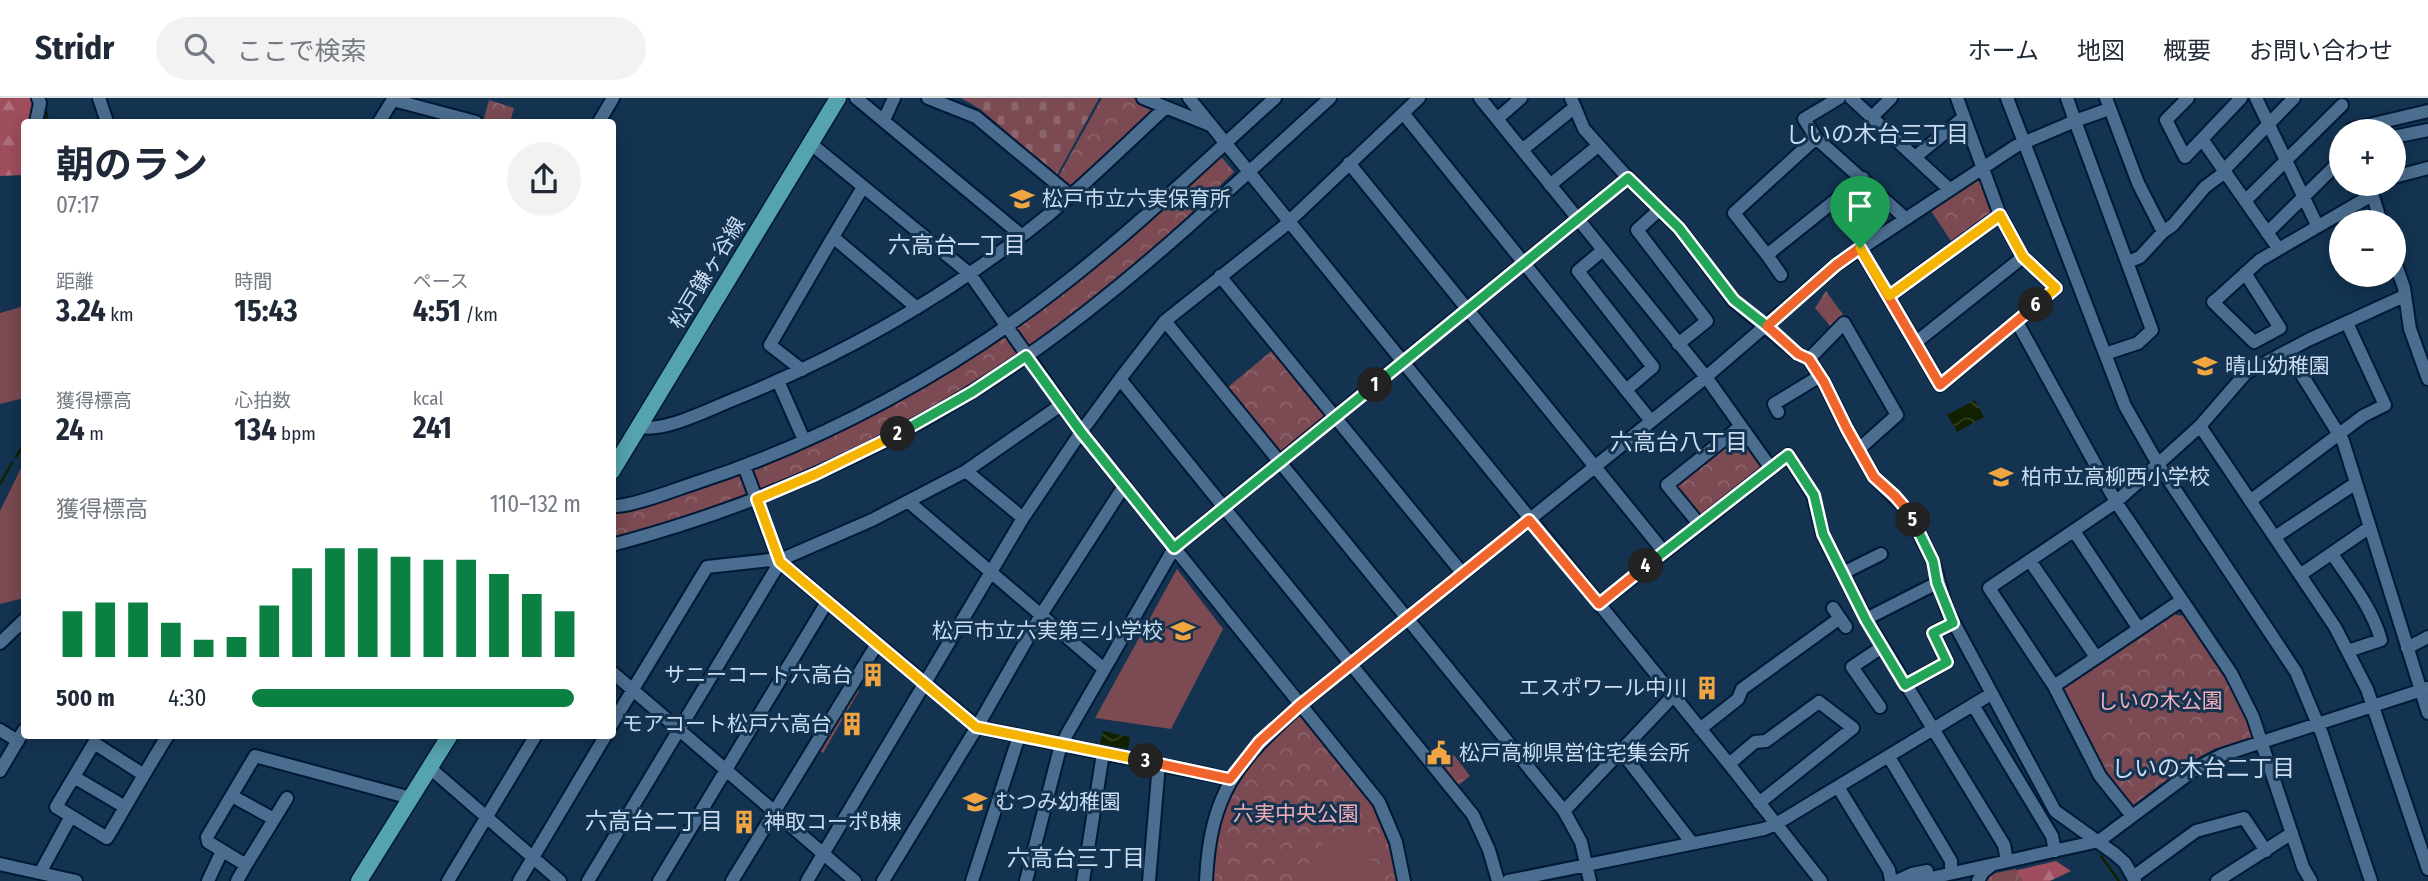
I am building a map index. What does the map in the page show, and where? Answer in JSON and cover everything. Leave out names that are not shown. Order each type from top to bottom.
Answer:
[{"type":"main road","name":"松戸鎌ヶ谷線","points":[[616,464],[838,98]]},
{"type":"main road","points":[[367,878],[448,739]]},
{"type":"street","points":[[37,119],[40,103],[38,98]]},
{"type":"street","points":[[99,98],[106,119]]},
{"type":"street","points":[[600,119],[613,98]]},
{"type":"street","points":[[856,98],[1021,235]]},
{"type":"street","points":[[884,120],[894,98]]},
{"type":"street","points":[[928,98],[976,117],[1070,195]]},
{"type":"street","points":[[1143,98],[1210,125]]},
{"type":"street","points":[[1189,98],[1821,881]]},
{"type":"street","points":[[616,505],[744,466],[804,440],[898,393],[1006,327],[1098,257],[1275,98]]},
{"type":"street","points":[[616,544],[692,523],[816,474],[907,430],[972,392],[1112,292],[1330,98]]},
{"type":"street","points":[[807,881],[1023,518],[1081,432],[1165,321],[1287,222],[1419,98]]},
{"type":"street","points":[[1479,98],[1706,377],[1770,467]]},
{"type":"street","points":[[1497,119],[1521,98]]},
{"type":"street","points":[[1839,98],[1804,119],[1816,138],[1905,218]]},
{"type":"street","points":[[1851,98],[1949,189]]},
{"type":"street","points":[[1872,117],[1891,98]]},
{"type":"street","points":[[1860,248],[1940,385],[2056,288],[2023,257],[2000,215],[1957,98]]},
{"type":"street","points":[[2007,98],[2125,406],[2158,464],[2296,672],[2318,723],[2371,881]]},
{"type":"street","points":[[2067,98],[2152,330],[2138,343],[2105,354]]},
{"type":"street","points":[[2188,98],[2166,120],[2185,157],[2241,98]]},
{"type":"street","points":[[2256,98],[2317,225]]},
{"type":"street","points":[[2128,262],[2140,257],[2173,225],[2205,187],[2225,171],[2294,98]]},
{"type":"street","points":[[381,119],[394,99],[465,119]]},
{"type":"street","points":[[1521,150],[1573,102],[1584,129],[1628,178],[1679,228],[1734,300],[1798,354],[1809,359],[1874,477],[1908,511],[1933,561],[1937,583],[1953,623],[2055,811],[2099,841],[2125,863],[2134,879],[2196,831],[2244,818],[2266,851]]},
{"type":"street","points":[[2245,201],[2287,161],[2340,102],[2347,119]]},
{"type":"street","points":[[1206,881],[1208,848],[1214,819],[1230,779],[1259,742],[1300,705],[1706,377],[1836,265],[1860,248],[2023,142],[2075,121],[2108,103],[2138,183],[2163,232]]},
{"type":"street","points":[[639,427],[653,429],[778,381],[917,308],[970,274],[1021,235],[1070,195],[1165,108]]},
{"type":"street","points":[[2396,119],[2428,111]]},
{"type":"street","points":[[1403,113],[1651,421]]},
{"type":"street","points":[[1915,157],[1963,118]]},
{"type":"street","points":[[2406,135],[2428,130]]},
{"type":"street","points":[[1781,275],[1734,213],[1816,138]]},
{"type":"street","points":[[2202,139],[2278,248]]},
{"type":"street","points":[[810,143],[970,274],[1081,432],[1379,802],[1396,842],[1404,881]]},
{"type":"street","points":[[1550,185],[1598,146]]},
{"type":"street","points":[[1349,163],[1664,552]]},
{"type":"street","points":[[2406,174],[2428,168]]},
{"type":"street","points":[[2267,233],[2329,172]]},
{"type":"street","points":[[1026,881],[1063,745],[1174,548],[1628,178]]},
{"type":"street","points":[[1767,255],[1863,178]]},
{"type":"street","points":[[802,370],[770,345],[863,187]]},
{"type":"street","points":[[2245,274],[2280,328],[2254,342],[2213,302],[2245,274],[2278,248],[2360,196]]},
{"type":"street","points":[[1659,210],[1637,230],[1707,321],[1678,344]]},
{"type":"street","points":[[1889,296],[2000,215]]},
{"type":"street","points":[[833,237],[917,308]]},
{"type":"street","points":[[1603,250],[1578,271],[1653,367],[1626,390]]},
{"type":"street","points":[[1915,343],[2023,257]]},
{"type":"street","points":[[1220,276],[1462,574]]},
{"type":"street","points":[[2402,287],[2416,351],[2428,379]]},
{"type":"street","points":[[2132,816],[2100,776],[2053,686],[1989,588],[2116,502],[2200,426],[2246,373],[2404,296]]},
{"type":"street","points":[[1165,321],[1564,811],[1581,842],[1590,881]]},
{"type":"street","points":[[2017,322],[2116,502],[2231,673],[2253,717],[2303,867],[2311,881]]},
{"type":"street","points":[[1809,359],[1844,323],[1897,415],[1859,449]]},
{"type":"street","points":[[2250,501],[2362,416],[2385,405],[2347,323]]},
{"type":"street","points":[[2287,351],[2340,433],[2407,648],[2424,689],[2428,713]]},
{"type":"street","points":[[2416,351],[2428,360]]},
{"type":"street","points":[[1778,412],[1774,404],[1820,376]]},
{"type":"street","points":[[1120,379],[1473,815],[1489,850],[1498,881]]},
{"type":"street","points":[[778,381],[804,440]]},
{"type":"street","points":[[616,718],[707,568],[780,560],[908,502],[966,471],[1061,405]]},
{"type":"street","points":[[1699,524],[1667,485],[1741,426]]},
{"type":"street","points":[[2200,426],[2335,627],[2348,651],[2367,689],[2428,869]]},
{"type":"street","points":[[1599,604],[1788,455],[1814,495],[1823,534],[1866,620],[2004,845],[2007,861]]},
{"type":"street","points":[[744,466],[780,560],[976,727],[1230,779]]},
{"type":"street","points":[[966,471],[1023,518]]},
{"type":"street","points":[[2275,537],[2356,483]]},
{"type":"street","points":[[883,881],[1041,615],[1124,486]]},
{"type":"street","points":[[908,502],[1104,669]]},
{"type":"street","points":[[2300,575],[2370,527]]},
{"type":"street","points":[[2074,531],[2139,629]]},
{"type":"street","points":[[1843,573],[1881,554]]},
{"type":"street","points":[[2332,554],[2367,607],[2381,640],[2348,651]]},
{"type":"street","points":[[588,881],[780,560]]},
{"type":"street","points":[[2030,561],[2096,657]]},
{"type":"street","points":[[1866,620],[1937,583]]},
{"type":"street","points":[[2053,686],[2182,600]]},
{"type":"street","points":[[659,881],[827,602]]},
{"type":"street","points":[[1700,729],[1738,699],[1742,689],[1840,618]]},
{"type":"street","points":[[1905,685],[1947,662],[1933,633],[1953,623]]},
{"type":"street","points":[[0,643],[21,627]]},
{"type":"street","points":[[2407,648],[2428,637]]},
{"type":"street","points":[[732,881],[877,644]]},
{"type":"street","points":[[1880,707],[1852,667],[1882,647]]},
{"type":"street","points":[[616,675],[855,881]]},
{"type":"street","points":[[1917,881],[1975,877],[1993,865],[2099,841],[2198,767],[2222,755],[2424,689]]},
{"type":"street","points":[[1508,881],[1764,829],[1992,694]]},
{"type":"street","points":[[1564,811],[1673,696]]},
{"type":"street","points":[[1729,764],[1755,742],[1766,741],[1819,702],[1853,727],[1759,803]]},
{"type":"street","points":[[1973,705],[2052,836],[2055,851]]},
{"type":"street","points":[[0,730],[21,736],[1,767]]},
{"type":"street","points":[[972,881],[1019,736]]},
{"type":"street","points":[[144,775],[94,743],[55,807],[107,838],[166,739]]},
{"type":"street","points":[[448,881],[534,739]]},
{"type":"street","points":[[519,881],[604,739]]},
{"type":"street","points":[[1621,751],[1692,843]]},
{"type":"street","points":[[1083,881],[1103,753]]},
{"type":"street","points":[[246,865],[208,842],[207,836],[255,756],[411,798]]},
{"type":"street","points":[[1889,757],[1951,861],[1951,867]]},
{"type":"street","points":[[1149,881],[1159,764]]},
{"type":"street","points":[[430,768],[560,881]]},
{"type":"street","points":[[74,776],[125,807]]},
{"type":"street","points":[[1838,787],[1889,870],[1891,881]]},
{"type":"street","points":[[233,796],[274,819]]},
{"type":"street","points":[[237,881],[287,798]]},
{"type":"street","points":[[40,873],[71,816]]},
{"type":"street","points":[[2217,881],[2235,876],[2292,833]]},
{"type":"street","points":[[208,881],[222,850]]},
{"type":"street","points":[[1898,881],[1912,874],[1991,859],[2007,861]]},
{"type":"street","points":[[0,864],[76,881]]},
{"type":"green space","points":[[0,98],[34,98],[35,119],[21,119],[21,175],[0,176]]},
{"type":"green space","points":[[961,98],[1099,98],[1057,175],[980,109]]},
{"type":"green space","points":[[1102,98],[1133,98],[1154,108],[1153,116],[1074,188],[1067,188],[1057,179]]},
{"type":"green space","points":[[489,100],[514,108],[511,119],[484,119]]},
{"type":"green space","points":[[1219,154],[1234,172],[1110,288],[1065,323],[969,387],[868,443],[763,491],[672,524],[616,537],[616,511],[638,507],[752,467],[1019,325],[1067,291]]},
{"type":"green space","points":[[1981,176],[1994,210],[1993,215],[1953,244],[1929,208]]},
{"type":"green space","points":[[1826,291],[1844,316],[1832,328],[1815,308]]},
{"type":"green space","points":[[21,307],[21,399],[0,404],[0,313]]},
{"type":"green space","points":[[1275,348],[1326,411],[1326,417],[1283,452],[1279,451],[1227,388]]},
{"type":"green space","points":[[1742,433],[1763,463],[1762,469],[1702,517],[1698,517],[1673,488],[1674,482]]},
{"type":"green space","points":[[21,468],[21,599],[0,604],[0,511]]},
{"type":"green space","points":[[1177,569],[1223,629],[1171,729],[1095,718]]},
{"type":"green space","name":"しいの木公園","points":[[2175,610],[2176,615],[2186,616],[2228,677],[2253,733],[2252,737],[2214,749],[2189,763],[2132,806],[2102,774],[2060,686]]},
{"type":"green space","points":[[2103,677],[2129,718],[2092,742],[2065,700],[2081,686],[2084,689]]},
{"type":"green space","points":[[854,687],[859,691],[823,753],[816,749]]},
{"type":"green space","name":"六実中央公園","points":[[1294,716],[1303,716],[1376,807],[1387,828],[1399,881],[1212,881],[1218,830],[1235,782],[1255,754]]},
{"type":"green space","points":[[1454,755],[1470,776],[1456,787],[1439,767]]},
{"type":"green space","points":[[1340,836],[1361,836],[1370,846],[1374,881],[1308,881],[1308,864],[1314,851],[1324,842]]},
{"type":"green space","points":[[2056,861],[2071,871],[2050,881],[1989,881],[1996,875]]},
{"type":"green space","points":[[2016,869],[2023,881],[1984,881],[1995,873]]},
{"type":"water","points":[[1975,400],[1984,417],[1957,432],[1947,415]]},
{"type":"water","points":[[1103,731],[1130,737],[1128,749],[1100,744]]},
{"type":"waterway","points":[[45,105],[46,119]]},
{"type":"waterway","points":[[16,457],[21,449]]},
{"type":"waterway","points":[[0,484],[12,463]]},
{"type":"waterway","points":[[2101,856],[2119,881]]},
{"type":"place","name":"松戸市立六実保育所","points":[[1022,199]]},
{"type":"place","name":"晴山幼稚園","points":[[2205,366]]},
{"type":"place","name":"柏市立高柳西小学校","points":[[2001,477]]},
{"type":"place","name":"松戸市立六実第三小学校","points":[[1183,631]]},
{"type":"place","name":"サニーコート六高台","points":[[873,675]]},
{"type":"place","name":"エスポワール中川","points":[[1707,688]]},
{"type":"place","name":"モアコート松戸六高台","points":[[852,724]]},
{"type":"place","name":"松戸高柳県営住宅集会所","points":[[1439,753]]},
{"type":"place","name":"むつみ幼稚園","points":[[975,802]]},
{"type":"place","name":"神取コーポB棟","points":[[744,822]]},
{"type":"district","name":"しいの木台三丁目","points":[[1877,134]]},
{"type":"district","name":"六高台一丁目","points":[[957,245]]},
{"type":"district","name":"六高台八丁目","points":[[1679,442]]},
{"type":"district","name":"しいの木台二丁目","points":[[2203,768]]},
{"type":"district","name":"六高台二丁目","points":[[654,821]]},
{"type":"district","name":"六高台三丁目","points":[[1076,858]]},
{"type":"route","points":[[1860,248],[1836,265],[1767,326],[1734,300],[1679,228],[1628,178],[1174,548],[1081,432],[1026,356],[907,430],[757,499],[780,562],[976,727],[1230,779],[1259,742],[1300,705],[1529,520],[1599,604],[1788,455],[1814,495],[1823,534],[1866,620],[1905,685],[1947,662],[1933,633],[1953,623],[1937,583],[1933,561],[1908,511],[1874,477],[1832,396],[1809,359],[1798,354],[1767,326],[1799,297],[1836,265],[1860,248],[1940,385],[2056,288],[2023,257],[2000,215],[1889,296],[1860,248]]}]
